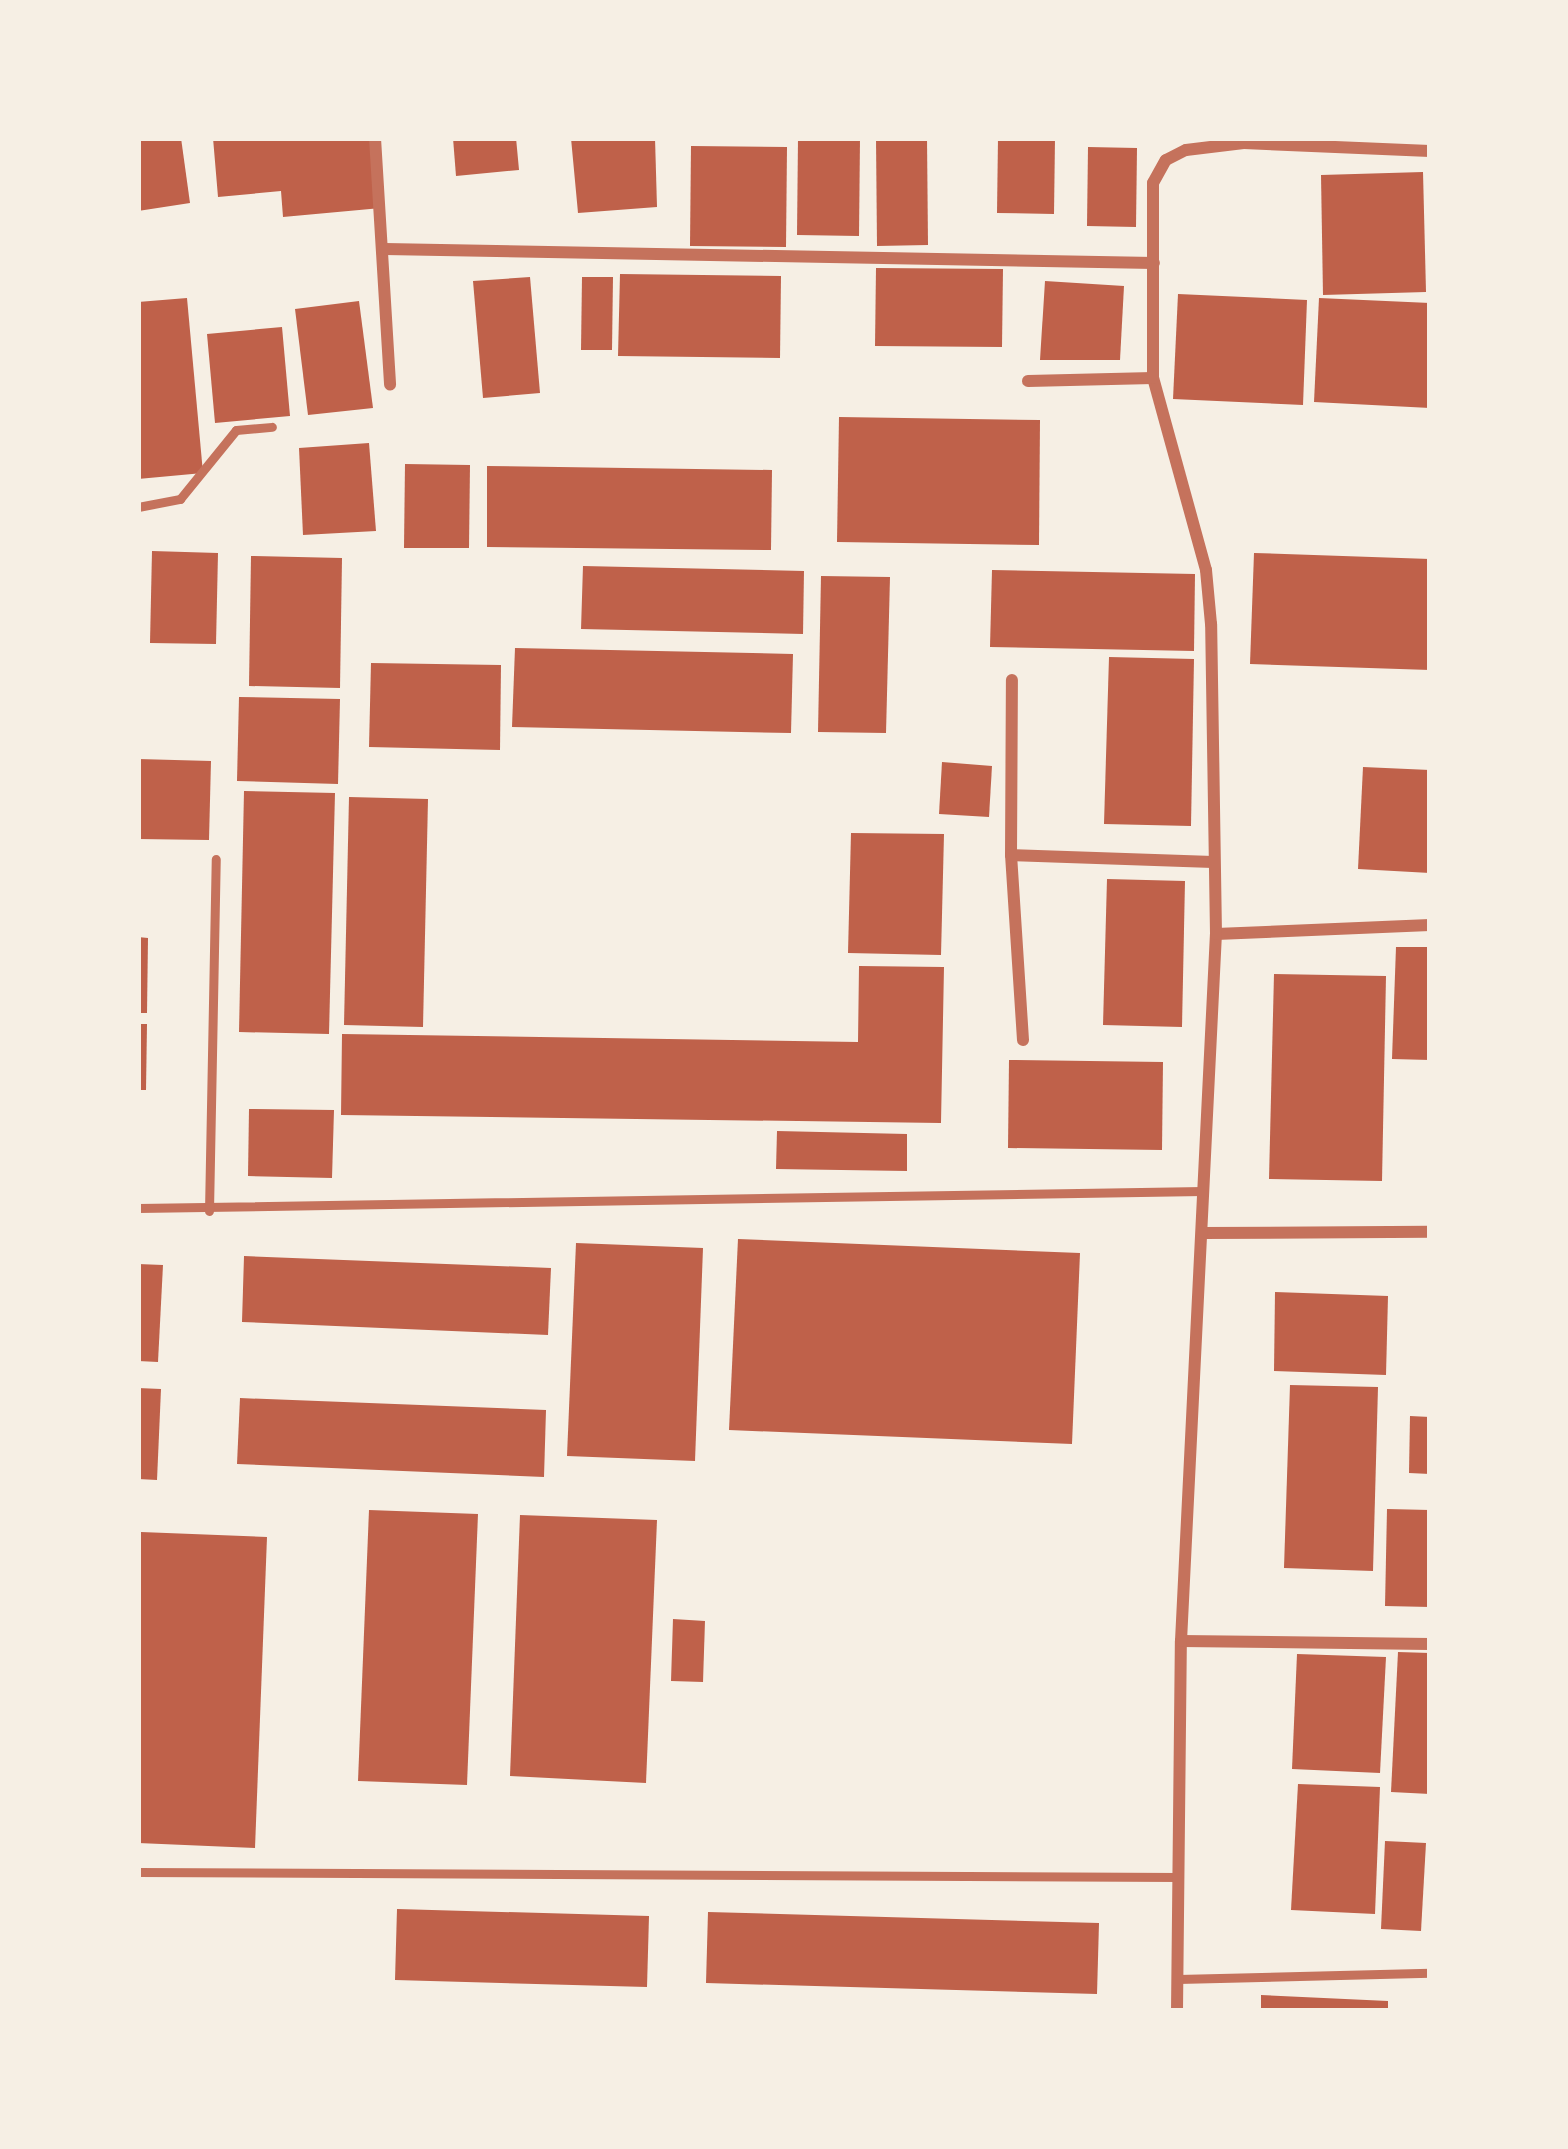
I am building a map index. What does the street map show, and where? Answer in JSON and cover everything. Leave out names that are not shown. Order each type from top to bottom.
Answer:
[{"type":"street","points":[[375,138],[385,249],[389,386]]},
{"type":"street","points":[[1177,2011],[1181,1642],[1216,934],[1206,570],[1153,378],[1153,184],[1166,160],[1186,150],[1244,143],[1430,151]]},
{"type":"street","points":[[385,249],[1154,263]]},
{"type":"street","points":[[1028,381],[1153,378]]},
{"type":"street","points":[[1012,680],[1011,855],[1023,1040]]},
{"type":"street","points":[[1011,855],[1213,862]]},
{"type":"street","points":[[1216,934],[1430,926]]},
{"type":"street","points":[[1202,1233],[1430,1232]]},
{"type":"street","points":[[1181,1642],[1430,1644]]},
{"type":"lane","points":[[138,507],[180,500],[236,430],[272,427]]},
{"type":"lane","points":[[209,1210],[216,859]]},
{"type":"lane","points":[[138,1208],[1203,1191]]},
{"type":"lane","points":[[138,1873],[1179,1877]]},
{"type":"lane","points":[[1178,1979],[1430,1973]]},
{"type":"building","points":[[138,138],[181,138],[190,203],[138,211]]},
{"type":"building","points":[[213,138],[375,138],[381,208],[283,217],[281,191],[218,197]]},
{"type":"building","points":[[453,138],[516,138],[519,170],[456,176]]},
{"type":"building","points":[[571,138],[655,138],[657,207],[578,213]]},
{"type":"building","points":[[798,138],[860,138],[859,236],[797,235]]},
{"type":"building","points":[[876,138],[927,138],[928,245],[877,246]]},
{"type":"building","points":[[998,138],[1055,138],[1054,214],[997,213]]},
{"type":"building","points":[[691,146],[787,147],[786,247],[690,246]]},
{"type":"building","points":[[1088,147],[1137,148],[1136,227],[1087,226]]},
{"type":"building","points":[[1423,172],[1426,292],[1323,295],[1321,175]]},
{"type":"building","points":[[876,268],[1003,269],[1002,347],[875,346]]},
{"type":"building","points":[[620,274],[781,276],[780,358],[618,356]]},
{"type":"building","points":[[530,277],[540,393],[483,398],[473,281]]},
{"type":"building","points":[[582,277],[613,277],[612,350],[581,350]]},
{"type":"building","points":[[1045,281],[1124,286],[1120,360],[1040,360]]},
{"type":"building","points":[[1178,294],[1307,300],[1303,405],[1173,399]]},
{"type":"building","points":[[187,298],[203,473],[138,479],[138,302]]},
{"type":"building","points":[[1319,298],[1430,303],[1430,408],[1314,402]]},
{"type":"building","points":[[359,301],[373,408],[308,415],[295,309]]},
{"type":"building","points":[[282,327],[290,416],[215,423],[207,334]]},
{"type":"building","points":[[839,417],[1040,420],[1039,545],[837,542]]},
{"type":"building","points":[[369,443],[376,531],[303,535],[299,448]]},
{"type":"building","points":[[405,464],[470,465],[469,548],[404,548]]},
{"type":"building","points":[[487,466],[772,470],[771,550],[487,547]]},
{"type":"building","points":[[152,551],[218,553],[216,644],[150,643]]},
{"type":"building","points":[[1254,553],[1430,559],[1430,670],[1250,664]]},
{"type":"building","points":[[251,556],[342,558],[340,688],[249,686]]},
{"type":"building","points":[[583,566],[804,571],[803,634],[581,629]]},
{"type":"building","points":[[992,570],[1195,574],[1194,651],[990,647]]},
{"type":"building","points":[[821,576],[890,577],[886,733],[818,732]]},
{"type":"building","points":[[515,648],[793,654],[791,733],[512,727]]},
{"type":"building","points":[[1109,657],[1194,659],[1191,826],[1104,824]]},
{"type":"building","points":[[371,663],[501,665],[500,750],[369,747]]},
{"type":"building","points":[[239,697],[340,699],[338,784],[237,781]]},
{"type":"building","points":[[138,759],[211,761],[209,840],[138,839]]},
{"type":"building","points":[[942,762],[992,766],[989,817],[939,814]]},
{"type":"building","points":[[1363,767],[1430,770],[1430,873],[1358,869]]},
{"type":"building","points":[[244,791],[335,793],[329,1034],[239,1032]]},
{"type":"building","points":[[349,797],[428,799],[423,1027],[344,1025]]},
{"type":"building","points":[[851,833],[944,834],[941,955],[848,953]]},
{"type":"building","points":[[1107,879],[1185,881],[1182,1027],[1103,1025]]},
{"type":"building","points":[[138,937],[148,938],[147,1013],[138,1013]]},
{"type":"building","points":[[1396,947],[1430,947],[1430,1060],[1392,1059]]},
{"type":"building","points":[[859,966],[944,967],[941,1123],[341,1115],[342,1034],[858,1042]]},
{"type":"building","points":[[1274,974],[1386,976],[1382,1181],[1269,1179]]},
{"type":"building","points":[[138,1024],[147,1024],[146,1090],[138,1090]]},
{"type":"building","points":[[1009,1060],[1163,1062],[1162,1150],[1008,1148]]},
{"type":"building","points":[[249,1109],[334,1110],[332,1178],[248,1176]]},
{"type":"building","points":[[777,1131],[907,1134],[907,1171],[776,1169]]},
{"type":"building","points":[[738,1239],[1080,1253],[1072,1444],[729,1430]]},
{"type":"building","points":[[576,1243],[703,1248],[695,1461],[567,1456]]},
{"type":"building","points":[[244,1256],[551,1268],[548,1335],[242,1322]]},
{"type":"building","points":[[138,1264],[163,1265],[158,1362],[138,1361]]},
{"type":"building","points":[[1275,1292],[1388,1296],[1386,1375],[1274,1371]]},
{"type":"building","points":[[1290,1385],[1378,1387],[1373,1571],[1284,1568]]},
{"type":"building","points":[[138,1388],[161,1389],[157,1480],[138,1479]]},
{"type":"building","points":[[240,1398],[546,1410],[544,1477],[237,1464]]},
{"type":"building","points":[[1410,1416],[1430,1417],[1430,1474],[1409,1473]]},
{"type":"building","points":[[1387,1509],[1430,1510],[1430,1607],[1385,1606]]},
{"type":"building","points":[[369,1510],[478,1514],[467,1785],[358,1781]]},
{"type":"building","points":[[520,1515],[657,1520],[646,1783],[510,1776]]},
{"type":"building","points":[[141,1532],[267,1537],[255,1848],[138,1843]]},
{"type":"building","points":[[673,1619],[705,1621],[703,1682],[671,1681]]},
{"type":"building","points":[[1398,1652],[1430,1653],[1430,1794],[1391,1792]]},
{"type":"building","points":[[1297,1654],[1386,1657],[1380,1773],[1292,1769]]},
{"type":"building","points":[[1298,1784],[1380,1787],[1375,1914],[1291,1910]]},
{"type":"building","points":[[1385,1841],[1426,1843],[1421,1931],[1381,1929]]},
{"type":"building","points":[[397,1909],[649,1916],[647,1987],[395,1980]]},
{"type":"building","points":[[708,1912],[1099,1923],[1097,1994],[706,1983]]},
{"type":"building","points":[[1261,1995],[1388,2001],[1388,2011],[1261,2011]]}]
